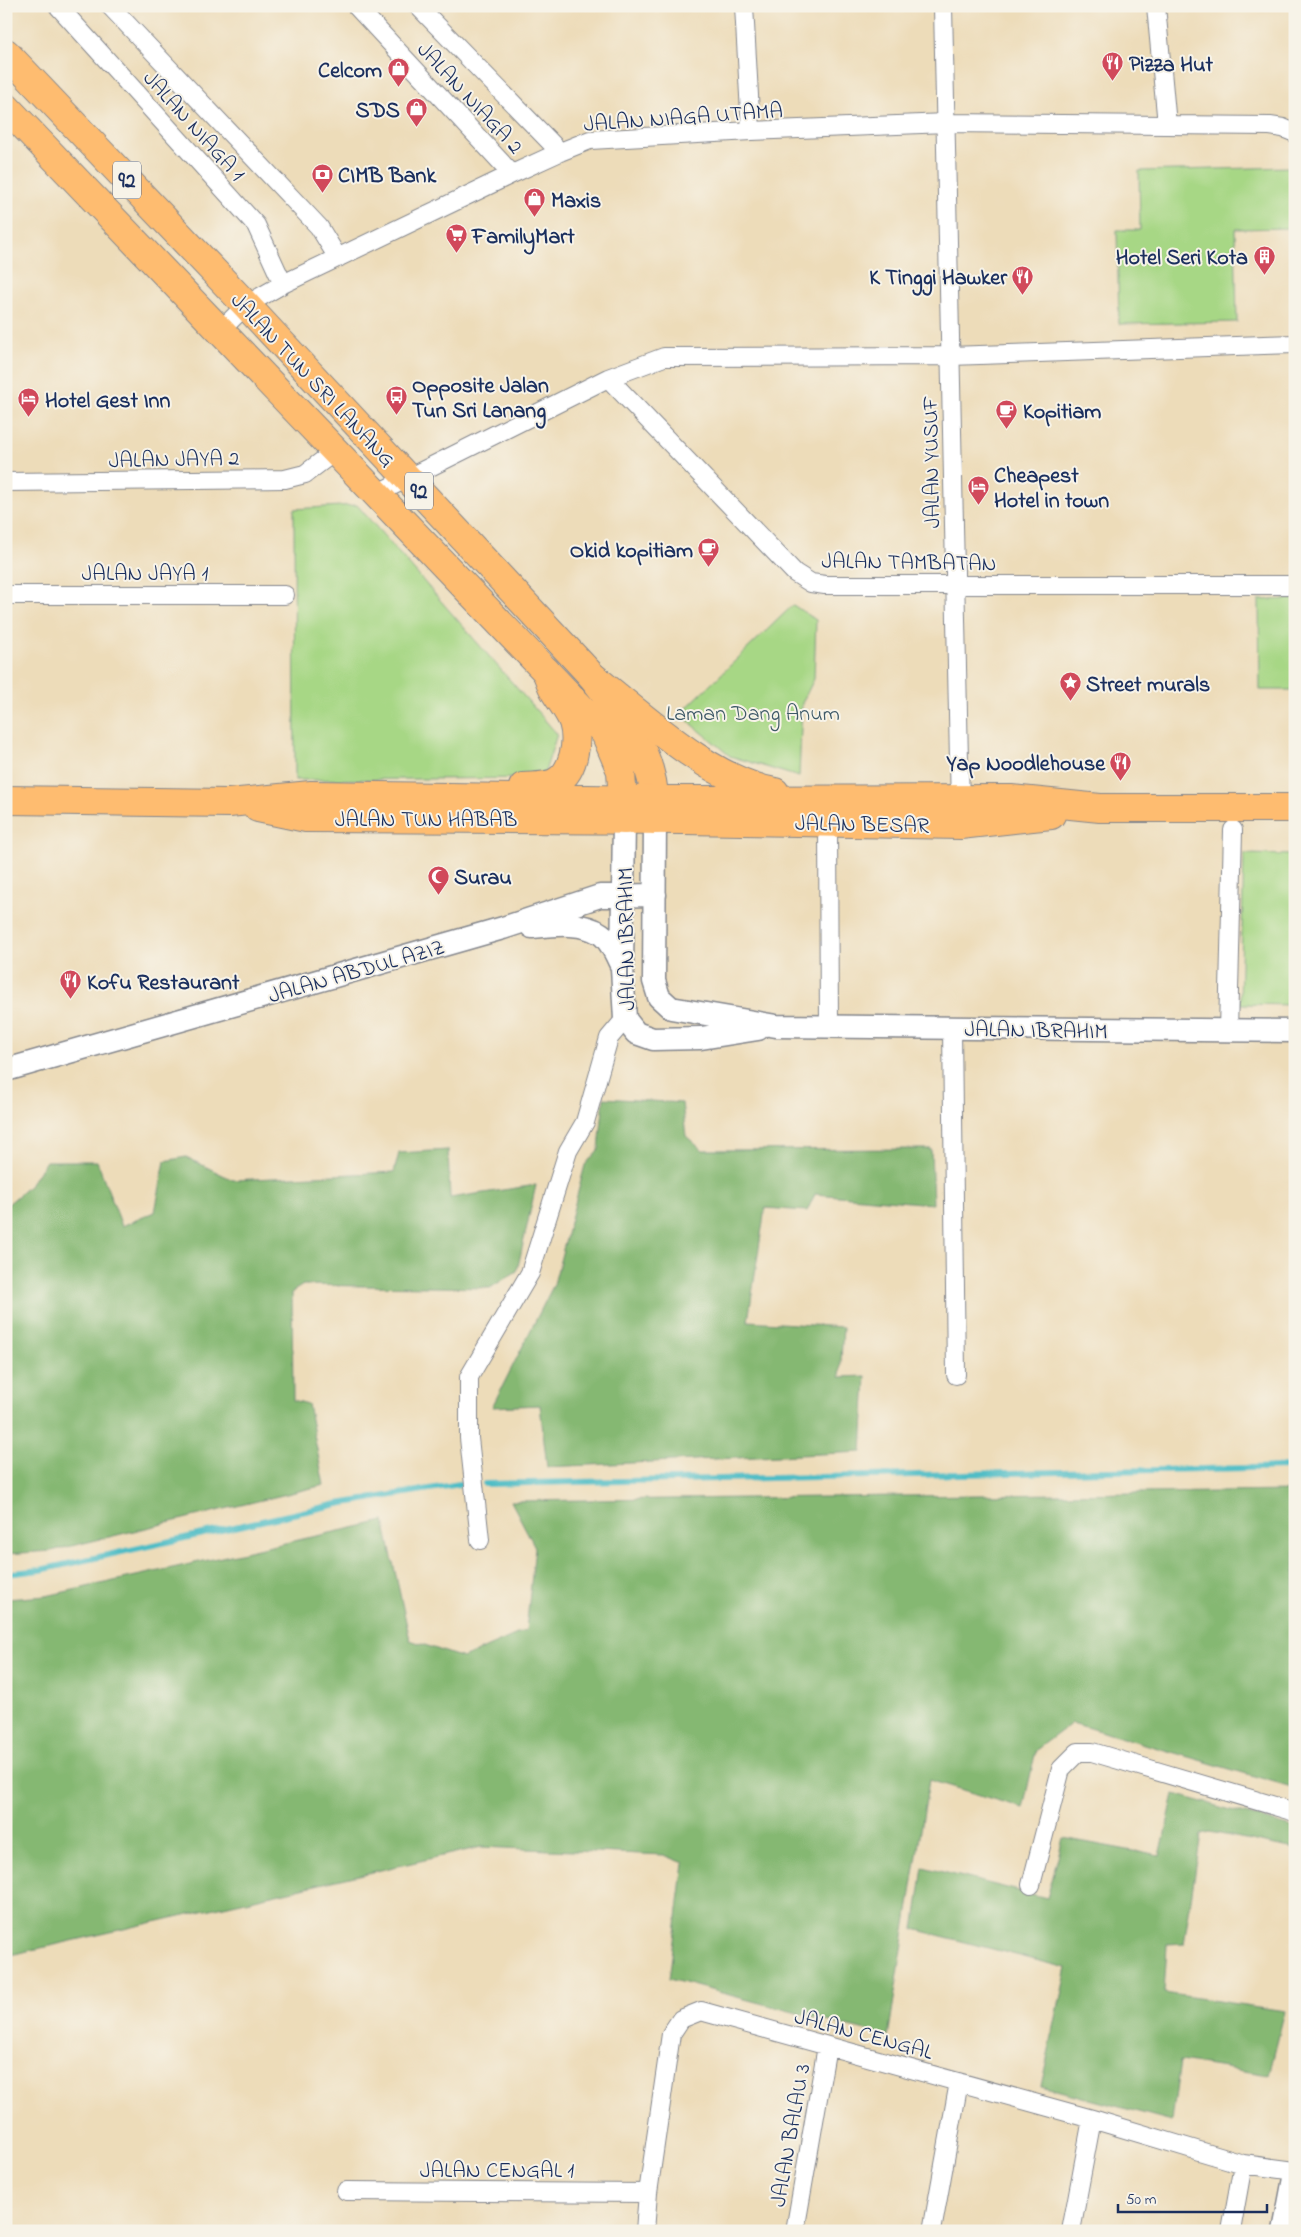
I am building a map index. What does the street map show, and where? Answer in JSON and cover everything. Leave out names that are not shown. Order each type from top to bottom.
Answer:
[{"type":"main road","name":"JALAN TUN SRI LANANG","points":[[7,54],[246,305],[592,676],[624,717],[643,749],[652,778],[654,810]]},
{"type":"main road","name":"JALAN TUN SRI LANANG","points":[[6,107],[604,733],[621,772],[624,810]]},
{"type":"main road","points":[[460,797],[511,788],[548,785],[560,779],[565,773],[573,758],[574,730],[572,721],[554,690],[546,671]]},
{"type":"main road","points":[[592,676],[708,766],[757,789],[811,798]]},
{"type":"main road","name":"JALAN TUN HABAB","points":[[6,800],[230,803],[311,795],[460,797],[624,810]]},
{"type":"main road","name":"JALAN BESAR","points":[[654,810],[811,798],[960,812]]},
{"type":"main road","name":"JALAN TUN HABAB","points":[[230,803],[306,818],[624,810]]},
{"type":"main road","name":"JALAN BESAR","points":[[624,810],[654,810],[828,823],[960,812],[1100,808],[1295,808]]},
{"type":"street","name":"JALAN NIAGA 1","points":[[58,6],[256,225],[283,284]]},
{"type":"street","name":"JALAN NIAGA 1","points":[[110,6],[319,227],[338,258]]},
{"type":"street","name":"JALAN NIAGA 2","points":[[356,6],[512,174]]},
{"type":"street","points":[[418,6],[560,152]]},
{"type":"street","points":[[744,6],[751,131]]},
{"type":"street","name":"JALAN YUSUF","points":[[943,6],[960,812]]},
{"type":"street","points":[[1156,6],[1166,125]]},
{"type":"street","name":"JALAN NIAGA UTAMA","points":[[219,332],[246,305],[283,284],[512,174],[590,140],[946,123],[1270,126],[1283,128],[1295,133]]},
{"type":"street","points":[[376,494],[608,378],[664,357],[950,356],[1295,344]]},
{"type":"street","name":"JALAN TAMBATAN","points":[[608,378],[795,572],[806,580],[825,585],[1295,585]]},
{"type":"street","name":"JALAN JAYA 2","points":[[6,482],[285,479],[305,474],[334,452]]},
{"type":"street","name":"JALAN JAYA 1","points":[[6,595],[285,595]]},
{"type":"street","name":"JALAN IBRAHIM","points":[[624,810],[622,968],[625,1019],[636,1033],[653,1038],[700,1038],[776,1026]]},
{"type":"street","name":"JALAN IBRAHIM","points":[[654,810],[654,981],[659,997],[671,1008],[776,1026],[1295,1031]]},
{"type":"street","points":[[828,823],[829,1027]]},
{"type":"street","points":[[1228,1030],[1234,830]]},
{"type":"street","points":[[503,928],[600,896],[623,894],[654,895]]},
{"type":"street","points":[[503,928],[563,925],[585,927],[602,934],[615,952],[622,968]]},
{"type":"street","name":"JALAN ABDUL AZIZ","points":[[6,1070],[503,928]]},
{"type":"street","points":[[480,1540],[469,1438],[469,1377],[530,1273],[568,1151],[584,1122],[609,1038],[625,1019]]},
{"type":"street","points":[[952,1028],[956,1374]]},
{"type":"street","points":[[1032,1885],[1061,1768],[1078,1752],[1092,1752],[1295,1812]]},
{"type":"street","name":"JALAN CENGAL","points":[[645,2231],[648,2193],[671,2034],[681,2019],[701,2011],[1092,2119],[1243,2164],[1295,2172]]},
{"type":"street","name":"JALAN BALAU 3","points":[[795,2231],[827,2046]]},
{"type":"street","points":[[932,2231],[959,2082]]},
{"type":"street","points":[[1071,2231],[1092,2119]]},
{"type":"street","points":[[1231,2231],[1243,2164]]},
{"type":"street","points":[[1284,2231],[1295,2172]]},
{"type":"street","name":"JALAN CENGAL 1","points":[[346,2191],[648,2193]]},
{"type":"green space","points":[[1290,167],[1292,228],[1235,229],[1237,322],[1119,324],[1117,230],[1140,230],[1139,171]]},
{"type":"green space","points":[[357,505],[557,734],[543,778],[295,780],[294,509]]},
{"type":"green space","points":[[1295,599],[1295,690],[1260,690],[1259,600]]},
{"type":"green space","name":"Laman Dang Anum","points":[[793,605],[816,620],[814,679],[802,703],[799,777],[730,756],[680,714]]},
{"type":"green space","points":[[1244,854],[1295,855],[1295,1005],[1240,1004]]},
{"type":"green space","points":[[604,1098],[682,1103],[686,1136],[702,1150],[931,1149],[933,1204],[815,1194],[807,1211],[765,1208],[748,1321],[843,1327],[840,1377],[866,1376],[862,1452],[547,1467],[540,1405],[492,1407],[554,1284],[585,1165],[599,1149]]},
{"type":"green space","points":[[448,1150],[450,1198],[536,1185],[517,1271],[490,1288],[303,1285],[292,1292],[293,1400],[308,1404],[324,1485],[51,1551],[6,1554],[6,1206],[29,1186],[46,1161],[97,1161],[122,1226],[155,1212],[165,1161],[186,1157],[233,1180],[394,1172],[399,1153]]},
{"type":"green space","points":[[1295,1491],[1295,1788],[1072,1723],[1036,1750],[1023,1808],[929,1780],[888,2037],[669,1979],[684,1863],[664,1855],[481,1847],[6,1956],[6,1599],[46,1596],[384,1521],[410,1640],[463,1658],[526,1630],[535,1547],[511,1501]]},
{"type":"green space","points":[[1174,1794],[1295,1828],[1295,1849],[1210,1832],[1201,1834],[1184,1944],[1167,1945],[1164,1993],[1285,2011],[1269,2075],[1180,2061],[1172,2121],[1041,2086],[1067,1968],[914,1929],[923,1867],[1047,1898],[1063,1838],[1160,1856]]},
{"type":"waterway","points":[[485,1484],[1295,1467]]},
{"type":"waterway","points":[[6,1574],[40,1570],[338,1504],[460,1484]]},
{"type":"place","name":"Pizza Hut","points":[[1113,82]]},
{"type":"place","name":"Celcom","points":[[398,88]]},
{"type":"place","name":"SDS","points":[[416,128]]},
{"type":"place","name":"CIMB Bank","points":[[322,193]]},
{"type":"place","name":"Maxis","points":[[535,218]]},
{"type":"place","name":"FamilyMart","points":[[456,254]]},
{"type":"place","name":"Hotel Seri Kota","points":[[1264,275]]},
{"type":"place","name":"K Tinggi Hawker","points":[[1023,295]]},
{"type":"place","name":"Opposite Jalan Tun Sri Lanang","points":[[396,416]]},
{"type":"place","name":"Hotel Gest Inn","points":[[29,418]]},
{"type":"place","name":"Kopitiam","points":[[1007,429]]},
{"type":"place","name":"Cheapest Hotel in town","points":[[978,506]]},
{"type":"place","name":"Okid kopitiam","points":[[709,568]]},
{"type":"place","name":"Street murals","points":[[1070,702]]},
{"type":"place","name":"Yap Noodlehouse","points":[[1121,781]]},
{"type":"place","name":"Surau","points":[[438,895]]},
{"type":"place","name":"Kofu Restaurant","points":[[71,1000]]}]
